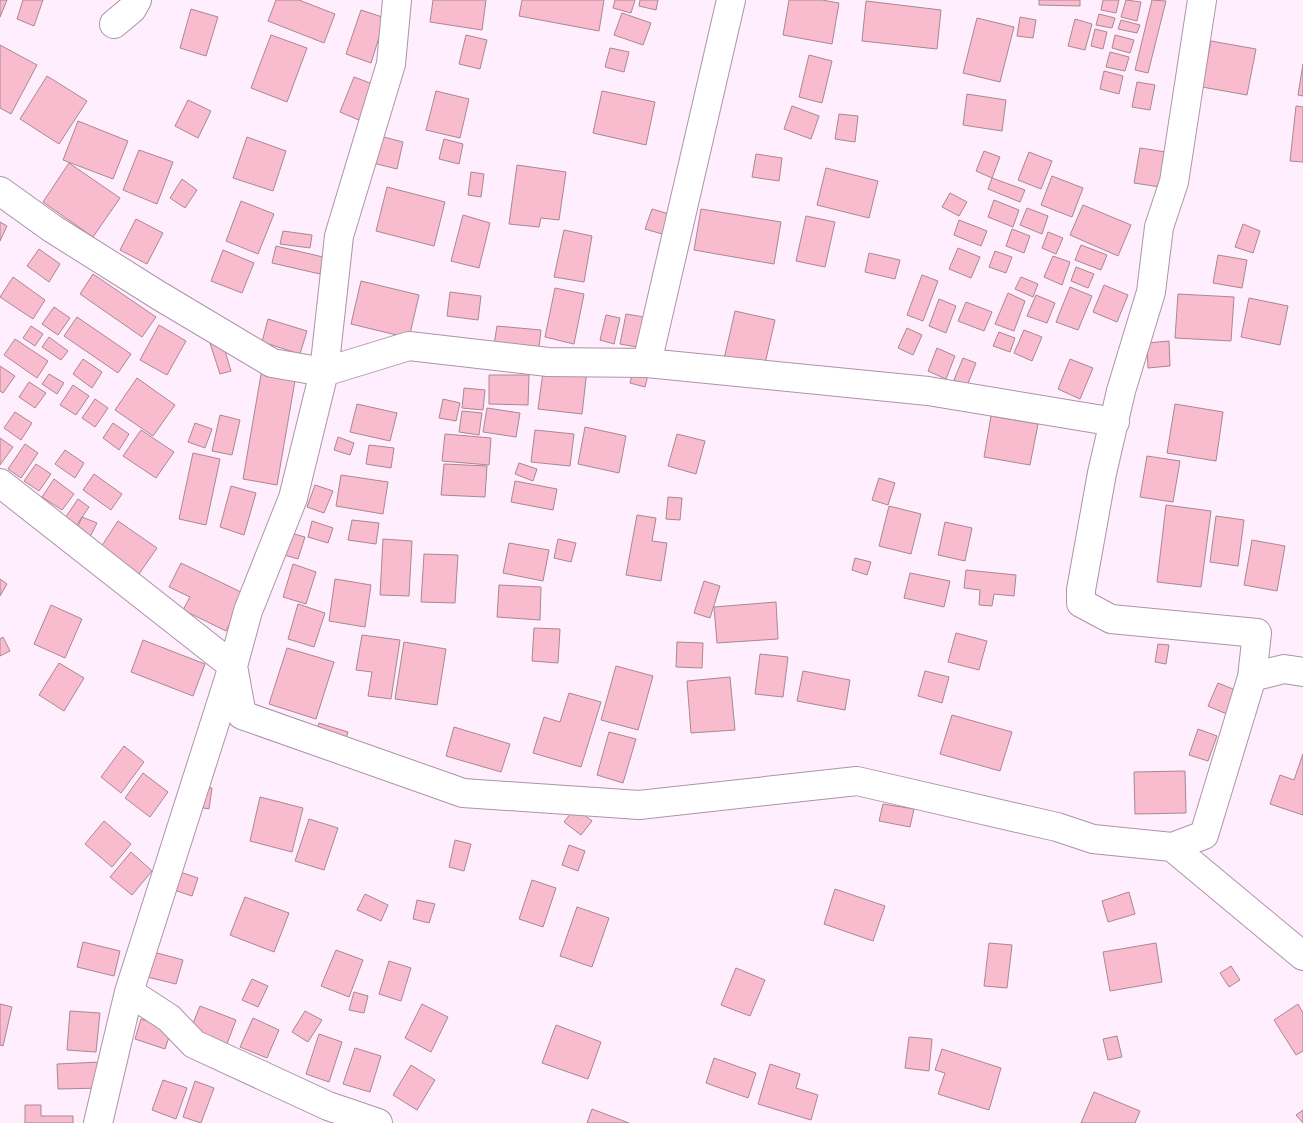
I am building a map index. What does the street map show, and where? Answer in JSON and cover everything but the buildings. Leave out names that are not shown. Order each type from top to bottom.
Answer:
[{"type":"street","points":[[114,24],[132,9],[137,0]]},
{"type":"street","points":[[98,1123],[129,992],[233,666],[248,611],[293,498],[324,372],[339,236],[391,64],[397,0]]},
{"type":"street","points":[[647,364],[731,0]]},
{"type":"street","points":[[0,483],[233,666],[242,715],[463,792],[639,805],[857,781],[1057,827],[1093,839],[1172,848],[1204,835],[1252,677],[1257,634],[1111,620],[1081,603],[1081,590],[1102,473],[1121,391],[1150,292],[1159,227],[1174,182],[1202,0]]},
{"type":"street","points":[[0,191],[53,229],[272,363],[324,372],[409,346],[548,362],[647,364],[928,391],[1115,422]]},
{"type":"street","points":[[1252,677],[1284,669],[1303,672]]},
{"type":"street","points":[[1172,848],[1303,956]]},
{"type":"street","points":[[129,992],[169,1018],[194,1044],[328,1106],[378,1123]]}]
